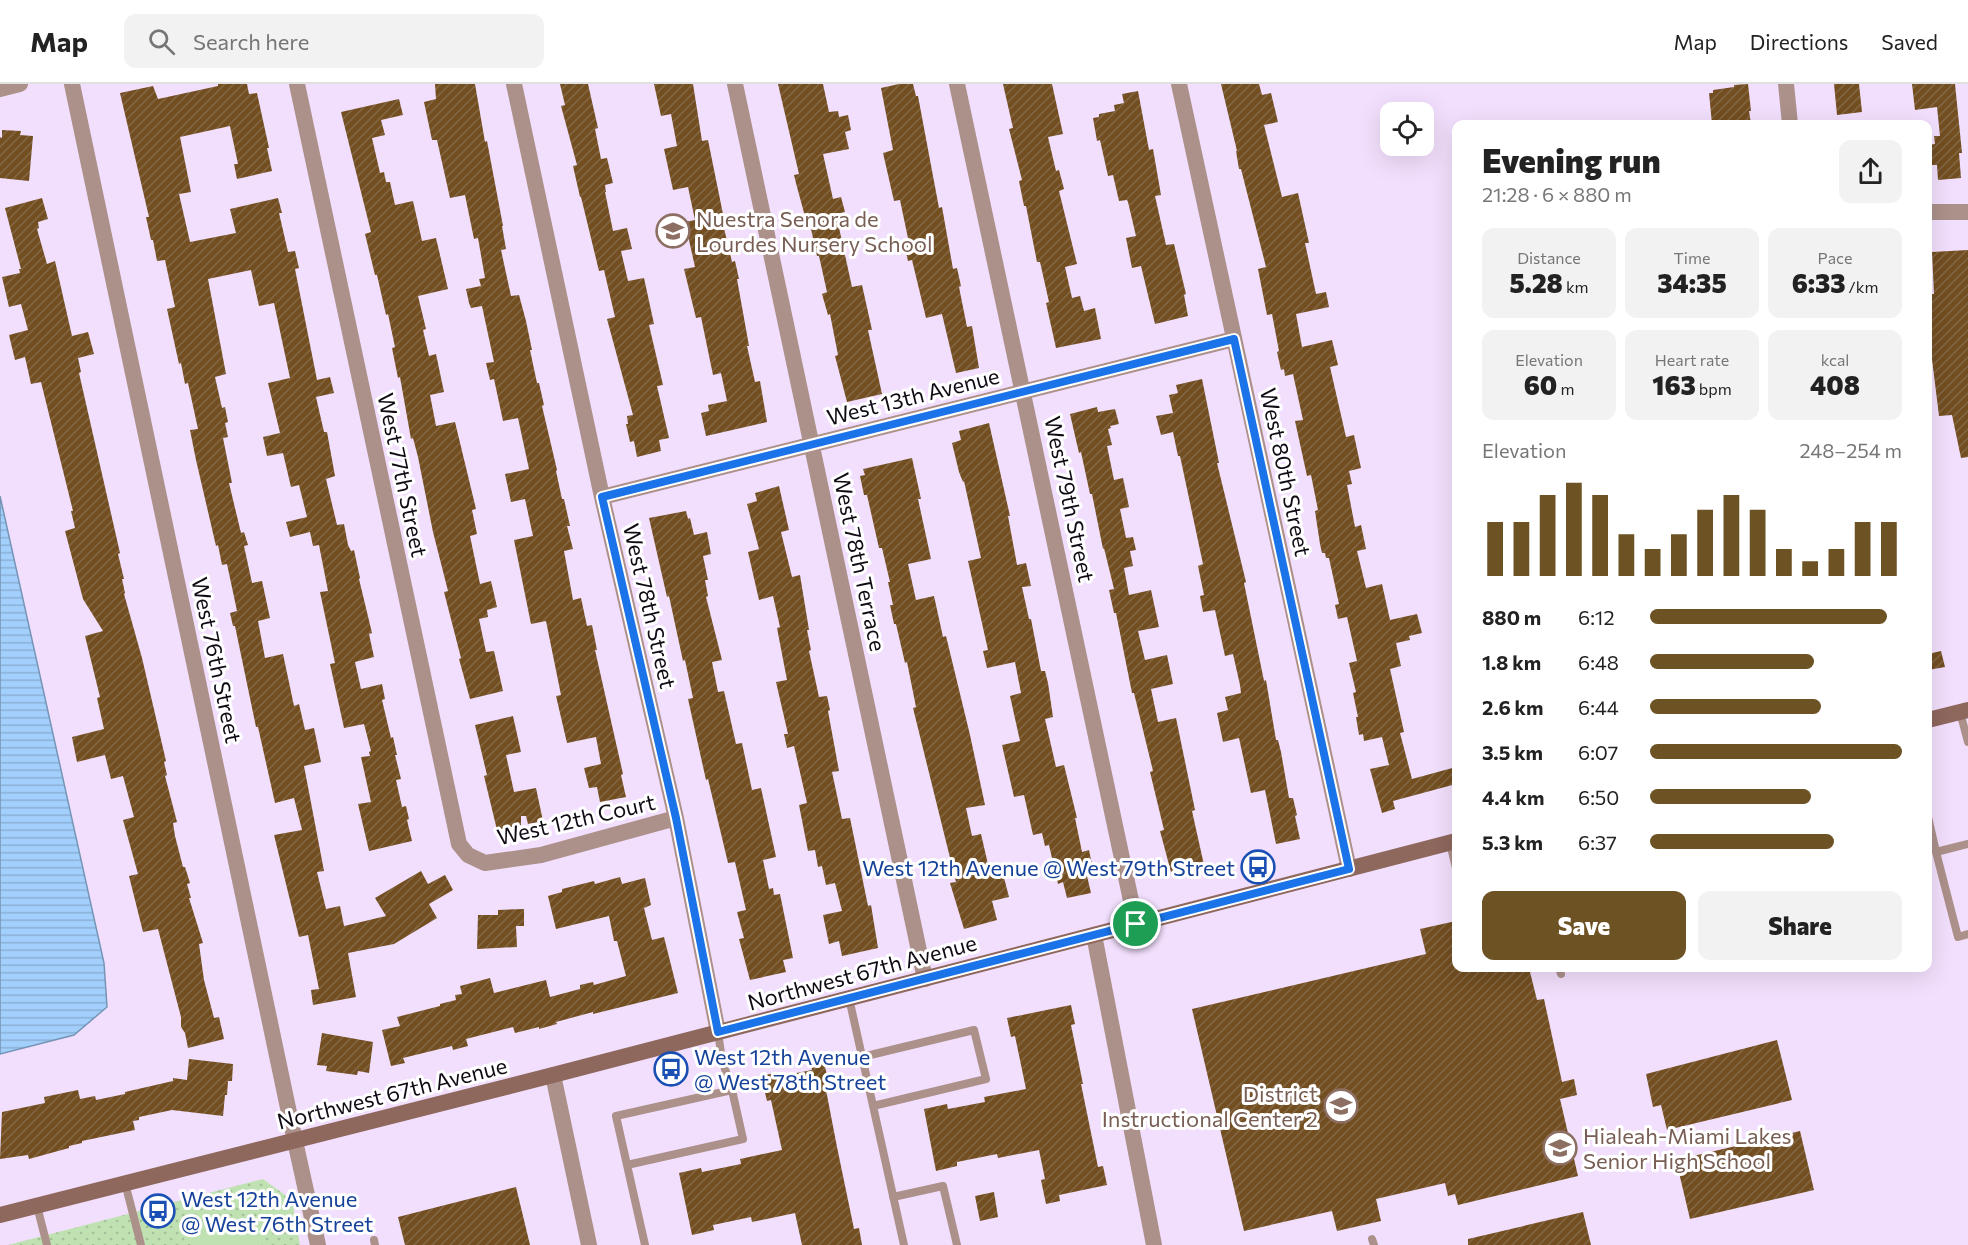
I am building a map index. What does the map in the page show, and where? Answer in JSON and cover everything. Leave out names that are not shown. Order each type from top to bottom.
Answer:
[{"type":"main road","points":[[1932,719],[1964,711]]},
{"type":"main road","name":"Northwest 67th Avenue","points":[[0,1215],[553,1075],[1452,842]]},
{"type":"street","points":[[0,89],[20,84]]},
{"type":"street","name":"West 76th Street","points":[[72,84],[318,1245]]},
{"type":"street","name":"West 77th Street","points":[[297,84],[459,844],[468,855],[485,863]]},
{"type":"street","name":"West 78th Street","points":[[514,84],[602,497],[676,818],[718,1032]]},
{"type":"street","name":"West 78th Terrace","points":[[735,84],[925,979]]},
{"type":"street","name":"West 79th Street","points":[[957,84],[1136,924]]},
{"type":"street","name":"West 80th Street","points":[[1179,84],[1349,869]]},
{"type":"street","points":[[1786,84],[1790,120]]},
{"type":"street","points":[[1932,212],[1968,212]]},
{"type":"street","name":"West 13th Avenue","points":[[602,497],[1234,339]]},
{"type":"street","name":"West 12th Court","points":[[485,863],[541,855],[676,818]]},
{"type":"street","points":[[1094,935],[1154,1245]]},
{"type":"street","points":[[553,1075],[589,1245]]},
{"type":"lane","points":[[1964,711],[1968,742]]},
{"type":"lane","points":[[1932,834],[1958,937],[1968,934]]},
{"type":"lane","points":[[1936,852],[1968,844]]},
{"type":"lane","points":[[849,998],[904,1245]]},
{"type":"lane","points":[[862,1057],[974,1030],[986,1079],[873,1106]]},
{"type":"lane","points":[[627,1166],[743,1139],[732,1090],[722,1060],[718,1032]]},
{"type":"lane","points":[[645,1245],[616,1116],[732,1090]]},
{"type":"lane","points":[[125,1183],[141,1245]]},
{"type":"lane","points":[[893,1197],[943,1186],[957,1245]]},
{"type":"lane","points":[[37,1206],[47,1245]]},
{"type":"green space","points":[[263,1179],[292,1200],[300,1245],[8,1245]]},
{"type":"green space","points":[[256,1220],[262,1245],[195,1245],[193,1234]]},
{"type":"water","points":[[0,496],[104,963],[107,1007],[74,1035],[0,1054]]},
{"type":"building","points":[[218,84],[247,84],[249,94],[257,93],[272,171],[237,179],[234,164],[238,164],[230,126],[180,137],[191,192],[179,194],[190,242],[236,233],[230,209],[278,198],[288,252],[295,251],[299,268],[295,269],[317,380],[330,377],[334,393],[316,397],[324,432],[327,432],[335,476],[326,479],[337,525],[344,524],[348,545],[351,551],[354,550],[372,633],[369,634],[374,657],[355,662],[361,689],[382,684],[385,699],[382,700],[391,738],[393,737],[401,779],[396,780],[402,807],[406,806],[412,841],[369,851],[358,804],[371,802],[361,757],[370,756],[371,751],[364,724],[344,728],[330,664],[335,663],[320,592],[328,591],[319,545],[313,546],[310,532],[290,537],[286,522],[307,517],[299,485],[291,487],[283,453],[267,456],[263,437],[280,433],[268,383],[290,378],[274,303],[259,306],[251,270],[208,279],[226,374],[215,377],[222,408],[225,407],[228,422],[225,423],[228,437],[223,438],[232,483],[229,483],[241,533],[244,532],[248,545],[244,546],[252,583],[262,581],[270,618],[258,621],[265,658],[283,654],[294,706],[299,704],[305,730],[314,728],[321,762],[304,766],[324,871],[317,872],[326,909],[340,906],[344,926],[386,916],[375,898],[421,871],[428,884],[445,875],[453,890],[429,904],[437,918],[394,944],[348,953],[356,997],[313,1005],[311,990],[319,989],[308,935],[299,937],[274,835],[302,830],[294,798],[275,803],[258,727],[256,727],[235,626],[233,626],[230,613],[237,611],[227,564],[222,565],[218,545],[216,546],[190,430],[198,429],[188,383],[185,384],[181,363],[179,364],[167,309],[175,307],[165,260],[157,261],[153,240],[151,240],[146,217],[149,217],[120,93],[153,86],[158,99],[218,86]]},
{"type":"building","points":[[435,84],[475,84],[503,226],[506,249],[501,250],[511,296],[519,295],[526,321],[537,383],[539,383],[562,499],[564,499],[570,526],[567,526],[573,549],[564,551],[573,600],[581,598],[587,626],[592,625],[597,650],[595,650],[623,774],[621,775],[626,797],[600,802],[597,787],[589,788],[584,768],[601,764],[596,737],[567,743],[556,696],[561,695],[546,621],[531,624],[514,540],[533,536],[525,499],[511,502],[505,474],[529,469],[518,418],[503,421],[494,379],[490,380],[486,363],[494,362],[482,306],[471,308],[469,303],[466,289],[481,286],[479,279],[485,278],[478,238],[474,239],[465,195],[450,198],[437,140],[432,140],[424,102],[436,99]]},
{"type":"building","points":[[560,84],[588,84],[598,128],[595,129],[601,159],[607,158],[613,183],[605,185],[605,192],[613,231],[627,228],[632,249],[621,251],[628,281],[644,278],[654,324],[649,325],[663,385],[657,386],[669,438],[659,440],[661,451],[637,457],[634,441],[630,442],[626,424],[628,424],[627,416],[633,415],[607,319],[615,317],[604,270],[599,271],[580,197],[573,166],[577,165],[561,106],[565,105]]},
{"type":"building","points":[[654,84],[693,84],[702,141],[708,140],[725,224],[723,224],[732,262],[735,261],[739,279],[737,279],[749,346],[747,346],[755,382],[760,381],[767,422],[706,436],[701,413],[709,411],[708,405],[727,401],[721,373],[713,375],[701,317],[696,318],[684,269],[695,267],[685,222],[695,220],[688,187],[673,190],[664,149],[677,146],[671,114],[661,116]]},
{"type":"building","points":[[778,84],[823,84],[829,112],[838,111],[839,117],[848,115],[851,130],[845,132],[849,149],[823,154],[833,199],[841,197],[845,212],[836,214],[852,287],[862,285],[872,330],[868,330],[882,394],[847,402],[835,356],[838,355],[830,314],[828,315],[822,294],[827,292],[809,220],[806,220],[794,175],[799,174]]},
{"type":"building","points":[[913,84],[916,96],[918,96],[939,208],[942,207],[953,269],[957,268],[967,327],[972,326],[979,368],[956,373],[942,314],[926,318],[912,260],[908,261],[904,244],[909,243],[900,200],[894,201],[883,153],[893,150],[881,88]]},
{"type":"building","points":[[1003,84],[1052,84],[1063,134],[1048,137],[1056,171],[1059,170],[1064,189],[1059,191],[1077,264],[1065,267],[1072,298],[1080,296],[1084,311],[1095,308],[1101,339],[1056,348],[1040,262],[1037,262],[1026,206],[1024,206],[1019,181],[1022,180],[1009,129],[1013,128]]},
{"type":"building","points":[[1221,84],[1259,84],[1262,95],[1271,93],[1278,122],[1264,125],[1282,197],[1298,193],[1309,243],[1305,243],[1316,294],[1326,292],[1329,307],[1296,314],[1302,347],[1332,340],[1338,365],[1330,367],[1346,437],[1354,435],[1361,468],[1349,471],[1352,484],[1347,485],[1355,527],[1361,525],[1366,549],[1357,551],[1366,588],[1382,584],[1390,620],[1417,614],[1422,633],[1409,636],[1410,640],[1396,643],[1401,666],[1390,669],[1404,732],[1400,733],[1412,779],[1452,768],[1452,785],[1393,801],[1395,809],[1382,813],[1370,769],[1389,765],[1382,737],[1364,741],[1363,734],[1359,735],[1353,693],[1356,692],[1349,663],[1357,661],[1347,617],[1338,619],[1335,605],[1339,604],[1329,558],[1322,553],[1315,511],[1318,510],[1311,475],[1307,476],[1295,421],[1303,420],[1293,374],[1285,376],[1284,369],[1281,370],[1272,314],[1267,315],[1258,269],[1266,267],[1241,169],[1239,169]]},
{"type":"building","points":[[1748,84],[1750,120],[1712,120],[1709,93],[1713,93],[1713,90],[1734,87],[1734,85]]},
{"type":"building","points":[[1834,84],[1859,84],[1862,112],[1837,115]]},
{"type":"building","points":[[1912,84],[1955,84],[1962,153],[1959,153],[1961,178],[1938,180],[1937,165],[1932,165],[1934,136],[1940,136],[1937,107],[1915,110]]},
{"type":"building","points":[[1138,91],[1149,150],[1153,149],[1161,195],[1155,196],[1166,245],[1174,244],[1186,294],[1184,295],[1188,316],[1155,324],[1141,266],[1132,268],[1126,238],[1136,236],[1128,202],[1127,200],[1119,201],[1113,175],[1108,176],[1100,140],[1097,141],[1093,118],[1099,117],[1099,114],[1115,111],[1114,105],[1124,103],[1122,94]]},
{"type":"building","points":[[399,99],[403,115],[381,120],[385,135],[372,138],[380,173],[384,172],[386,182],[390,182],[395,205],[413,201],[422,241],[436,238],[448,289],[418,296],[426,329],[423,330],[429,356],[436,354],[444,392],[430,395],[436,426],[455,422],[476,509],[472,510],[477,534],[470,536],[480,584],[491,581],[497,607],[487,610],[488,617],[479,619],[486,652],[494,651],[503,691],[470,699],[444,592],[448,591],[418,457],[413,438],[411,439],[400,377],[398,378],[392,348],[395,347],[388,314],[386,315],[365,234],[371,232],[341,112]]},
{"type":"building","points":[[2,130],[21,131],[20,135],[33,136],[29,181],[0,178]]},
{"type":"building","points":[[42,198],[48,219],[38,222],[39,228],[37,229],[47,264],[55,261],[72,336],[88,332],[94,354],[78,358],[81,372],[79,373],[120,553],[118,554],[124,579],[122,579],[124,594],[142,658],[166,761],[164,762],[167,775],[165,776],[177,822],[173,823],[175,836],[183,867],[185,867],[190,883],[187,884],[191,898],[189,898],[203,943],[199,944],[204,980],[214,1018],[219,1017],[224,1039],[188,1048],[158,929],[143,932],[129,876],[138,874],[123,820],[134,817],[123,776],[111,779],[105,755],[77,762],[72,737],[104,729],[97,698],[100,697],[85,636],[103,631],[83,599],[65,531],[75,528],[71,511],[73,511],[41,382],[31,384],[25,357],[15,360],[9,335],[28,330],[21,304],[9,307],[2,277],[20,273],[19,269],[21,269],[5,208]]},
{"type":"building","points":[[1968,250],[1968,457],[1961,458],[1952,415],[1939,416],[1932,359],[1932,294],[1934,294],[1932,252]]},
{"type":"building","points":[[1202,379],[1219,463],[1217,463],[1246,582],[1244,583],[1264,681],[1266,680],[1276,740],[1278,740],[1281,752],[1289,798],[1293,798],[1297,815],[1295,816],[1300,839],[1276,844],[1265,790],[1251,793],[1239,738],[1223,742],[1217,713],[1228,710],[1225,697],[1241,693],[1240,685],[1233,654],[1225,656],[1215,610],[1203,612],[1200,596],[1204,595],[1198,566],[1203,564],[1180,456],[1178,456],[1173,432],[1161,435],[1156,416],[1173,413],[1169,395],[1178,393],[1176,385]]},
{"type":"building","points":[[1097,407],[1098,412],[1115,409],[1119,424],[1110,426],[1111,428],[1108,429],[1112,445],[1107,446],[1114,480],[1123,478],[1129,507],[1120,509],[1126,538],[1133,537],[1136,550],[1130,551],[1133,566],[1124,568],[1129,595],[1151,590],[1159,627],[1138,631],[1145,660],[1167,655],[1173,684],[1151,689],[1158,722],[1176,718],[1204,865],[1171,872],[1160,831],[1164,830],[1150,772],[1153,771],[1134,693],[1132,693],[1116,613],[1114,613],[1109,590],[1114,589],[1092,494],[1090,494],[1070,414]]},
{"type":"building","points":[[989,423],[1010,516],[1008,516],[1017,565],[1026,563],[1031,586],[1022,587],[1041,671],[1045,671],[1048,683],[1053,717],[1045,719],[1056,767],[1064,765],[1077,818],[1075,818],[1082,852],[1089,850],[1094,874],[1087,876],[1091,893],[1067,898],[1063,882],[1058,884],[1049,845],[1045,846],[1042,833],[1033,835],[1024,795],[1014,797],[1002,745],[1020,741],[1010,696],[1021,693],[1015,662],[987,668],[983,651],[988,650],[968,561],[981,558],[964,481],[959,472],[952,443],[961,440],[959,431]]},
{"type":"building","points":[[912,458],[931,559],[908,564],[916,600],[934,596],[970,735],[985,805],[966,808],[972,836],[981,834],[990,873],[1002,870],[1009,897],[992,901],[997,920],[964,929],[950,883],[956,882],[913,708],[916,707],[907,662],[905,663],[896,624],[894,624],[890,605],[893,605],[888,582],[890,582],[860,476],[865,475],[863,469]]},
{"type":"building","points":[[779,486],[789,530],[781,532],[792,577],[800,575],[809,630],[807,630],[811,650],[809,651],[819,697],[827,696],[830,710],[828,711],[839,771],[832,772],[842,819],[850,818],[868,906],[871,905],[878,948],[842,956],[839,941],[829,944],[823,915],[842,911],[835,883],[826,885],[822,866],[818,867],[815,850],[808,851],[799,805],[807,803],[794,746],[787,748],[784,734],[788,734],[776,682],[787,680],[777,628],[780,627],[773,596],[759,600],[748,552],[759,549],[747,504],[757,501],[755,493]]},
{"type":"building","points":[[686,511],[694,535],[707,532],[711,554],[703,556],[708,580],[705,580],[708,596],[706,597],[722,660],[712,662],[718,692],[724,691],[736,744],[742,743],[752,790],[761,788],[776,857],[763,860],[769,889],[773,888],[774,895],[780,894],[793,958],[783,960],[786,972],[750,980],[739,939],[744,938],[737,912],[746,910],[735,862],[728,863],[708,779],[706,780],[688,699],[693,698],[685,660],[683,661],[649,518]]},
{"type":"building","points":[[1941,651],[1945,667],[1932,669],[1932,653]]},
{"type":"building","points":[[513,716],[521,752],[506,755],[514,792],[536,788],[543,821],[528,824],[526,816],[521,816],[521,825],[497,830],[475,725]]},
{"type":"building","points":[[620,877],[622,884],[645,878],[651,905],[644,908],[652,940],[664,937],[678,993],[593,1014],[593,1012],[539,1029],[539,1027],[515,1033],[513,1027],[466,1039],[468,1046],[453,1050],[452,1046],[403,1058],[405,1063],[391,1066],[382,1030],[400,1026],[397,1017],[456,1000],[455,995],[462,994],[460,986],[490,978],[494,993],[546,980],[550,997],[580,989],[580,985],[593,982],[594,985],[626,976],[617,941],[614,941],[609,916],[556,929],[548,896],[562,892],[562,889]]},
{"type":"building","points":[[524,909],[524,926],[516,926],[517,947],[477,949],[478,915],[498,915],[498,910]]},
{"type":"building","points":[[1452,922],[1452,972],[1530,972],[1537,1000],[1544,999],[1562,1082],[1574,1079],[1577,1095],[1560,1099],[1578,1176],[1458,1205],[1455,1194],[1448,1196],[1445,1183],[1376,1199],[1381,1221],[1337,1231],[1332,1211],[1244,1231],[1192,1009],[1426,954],[1420,929]]},
{"type":"building","points":[[1071,1005],[1075,1024],[1071,1025],[1083,1084],[1081,1084],[1098,1167],[1103,1166],[1107,1185],[1059,1195],[1060,1201],[1046,1204],[1041,1180],[1045,1179],[1039,1150],[998,1158],[997,1154],[957,1162],[957,1166],[936,1171],[924,1109],[947,1104],[948,1109],[985,1102],[984,1097],[1026,1089],[1015,1036],[1011,1037],[1007,1018]]},
{"type":"building","points":[[322,1033],[373,1042],[369,1073],[358,1071],[357,1075],[326,1071],[327,1066],[317,1065]]},
{"type":"building","points":[[1777,1040],[1792,1100],[1667,1130],[1661,1105],[1653,1107],[1646,1074]]},
{"type":"building","points":[[189,1059],[233,1064],[232,1081],[228,1081],[223,1116],[172,1110],[139,1117],[139,1120],[133,1121],[135,1130],[82,1141],[69,1148],[29,1159],[28,1155],[0,1159],[2,1112],[45,1103],[44,1097],[78,1090],[80,1099],[95,1096],[96,1100],[173,1081],[173,1078],[187,1080]]},
{"type":"building","points":[[824,1062],[830,1089],[826,1090],[854,1229],[859,1228],[862,1245],[802,1245],[795,1213],[752,1222],[751,1217],[713,1225],[714,1230],[692,1235],[679,1173],[701,1168],[702,1172],[741,1164],[740,1159],[782,1150],[771,1100],[767,1101],[761,1076],[775,1073],[776,1077],[812,1070],[811,1065]]},
{"type":"building","points":[[1800,1131],[1814,1190],[1690,1219],[1676,1160]]},
{"type":"building","points":[[516,1187],[530,1245],[405,1245],[398,1217]]},
{"type":"building","points":[[994,1192],[998,1217],[980,1221],[975,1196]]},
{"type":"building","points":[[1583,1212],[1591,1245],[1468,1245],[1468,1239]]},
{"type":"place","name":"Nuestra Senora de Lourdes Nursery School","points":[[673,231]]},
{"type":"place","name":"West 12th Avenue @ West 79th Street","points":[[1258,867]]},
{"type":"place","name":"West 12th Avenue @ West 78th Street","points":[[671,1069]]},
{"type":"place","name":"District Instructional Center 2","points":[[1341,1106]]},
{"type":"place","name":"Hialeah-Miami Lakes Senior High School","points":[[1560,1148]]},
{"type":"place","name":"West 12th Avenue @ West 76th Street","points":[[158,1211]]},
{"type":"route","points":[[1234,339],[1349,869],[1136,924],[718,1032],[676,818],[602,497],[1234,339]]}]
